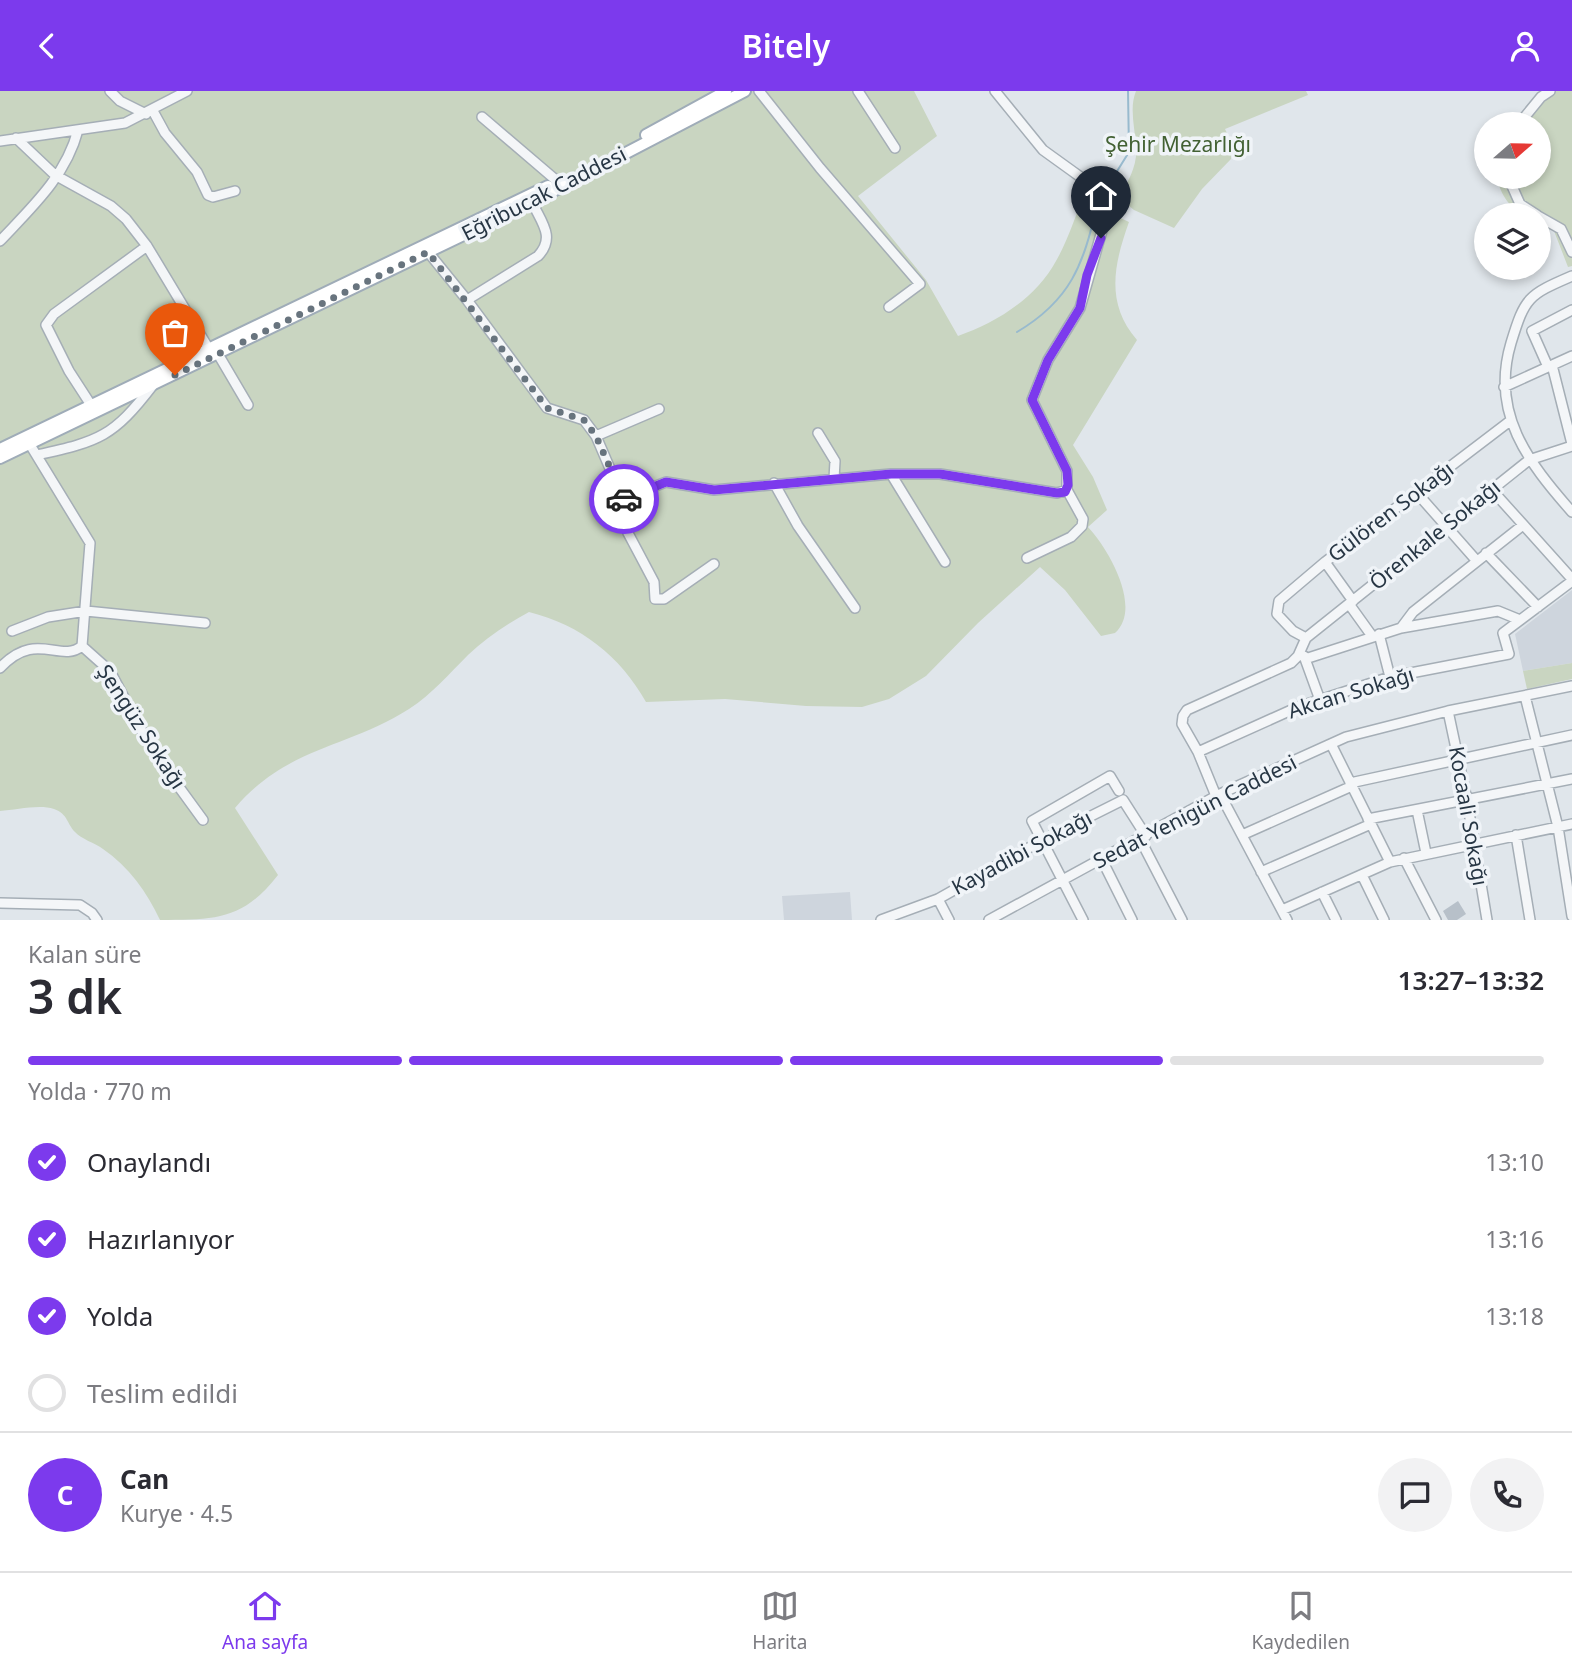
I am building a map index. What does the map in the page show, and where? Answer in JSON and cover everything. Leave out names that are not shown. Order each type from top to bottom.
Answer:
[{"type":"main road","name":"Eğribucak Caddesi","points":[[0,458],[153,385],[213,351],[557,181],[726,91]]},
{"type":"main road","name":"Eğribucak Caddesi","points":[[0,449],[533,202],[745,91]]},
{"type":"street","points":[[110,91],[120,100],[150,113],[197,171],[208,195],[213,197],[234,191]]},
{"type":"street","points":[[0,141],[125,124],[187,91]]},
{"type":"street","points":[[759,91],[820,168],[920,284],[889,307]]},
{"type":"street","points":[[858,91],[895,148]]},
{"type":"street","points":[[995,91],[1043,150],[1111,199],[1080,308],[1048,360],[1032,400],[1067,471],[1067,490],[1083,519],[1083,526],[1071,537],[1027,558]]},
{"type":"street","points":[[1529,112],[1550,91]]},
{"type":"street","points":[[482,117],[557,181]]},
{"type":"street","points":[[0,241],[51,185],[73,149],[78,130]]},
{"type":"street","points":[[16,138],[55,175],[111,206],[126,219],[147,246],[248,405]]},
{"type":"street","points":[[467,300],[545,249],[548,238],[533,202]]},
{"type":"street","points":[[1551,223],[1561,229],[1572,252]]},
{"type":"street","points":[[91,405],[69,371],[46,325],[54,314],[147,246]]},
{"type":"street","points":[[428,252],[547,408],[584,420],[596,436],[623,499],[628,533],[654,582],[656,599],[664,599],[714,564]]},
{"type":"street","points":[[1572,276],[1541,289],[1521,309],[1506,359],[1504,387],[1510,421],[1529,460],[1572,512]]},
{"type":"street","points":[[1572,310],[1532,331],[1568,409],[1572,445]]},
{"type":"street","points":[[1504,387],[1572,356]]},
{"type":"street","points":[[37,455],[96,441],[113,430],[135,409],[153,385]]},
{"type":"street","points":[[596,436],[659,409]]},
{"type":"street","name":"Gülören Sokağı","points":[[1306,639],[1282,621],[1276,607],[1279,601],[1325,562],[1510,421]]},
{"type":"street","points":[[818,433],[835,461],[834,479]]},
{"type":"street","name":"Şengüz Sokağı","points":[[29,443],[90,543],[82,646],[110,671],[152,750],[203,820]]},
{"type":"street","name":"Örenkale Sokağı","points":[[1306,639],[1529,460],[1572,445]]},
{"type":"street","points":[[623,499],[666,482],[714,490],[891,474],[940,474],[1057,493],[1067,490]]},
{"type":"street","points":[[891,474],[945,562]]},
{"type":"street","points":[[774,483],[798,526],[855,608]]},
{"type":"street","points":[[1287,920],[1182,724],[1185,713],[1291,663],[1304,654],[1401,628],[1498,611],[1520,620],[1538,607],[1572,580],[1492,490]]},
{"type":"street","points":[[1416,492],[1476,560]]},
{"type":"street","points":[[1401,628],[1413,612],[1523,525]]},
{"type":"street","points":[[1486,553],[1538,607]]},
{"type":"street","points":[[1325,562],[1376,635],[1390,677]]},
{"type":"street","points":[[12,631],[48,617],[86,611],[205,623]]},
{"type":"street","name":"Akcan Sokağı","points":[[1198,752],[1320,700],[1390,677],[1509,654],[1503,633],[1520,620]]},
{"type":"street","points":[[1306,639],[1304,654],[1320,700]]},
{"type":"street","points":[[0,668],[12,656],[33,647],[74,651],[82,646]]},
{"type":"street","name":"Sedat Yenigün Caddesi","points":[[989,920],[1218,795],[1331,744],[1386,726],[1448,711],[1572,686]]},
{"type":"street","points":[[1525,696],[1545,784],[1558,827],[1572,916]]},
{"type":"street","name":"Kocaali Sokağı","points":[[1448,711],[1467,800],[1487,920]]},
{"type":"street","points":[[1242,835],[1351,785],[1458,758],[1572,735]]},
{"type":"street","points":[[1331,744],[1390,862]]},
{"type":"street","points":[[1083,920],[1032,823],[1034,818],[1110,776],[1119,791]]},
{"type":"street","points":[[1261,871],[1369,822],[1572,779]]},
{"type":"street","name":"Kayadibi Sokağı","points":[[881,920],[938,899],[1041,841],[1123,800],[1143,838]]},
{"type":"street","points":[[1417,810],[1426,853]]},
{"type":"street","points":[[1282,910],[1390,862],[1572,824]]},
{"type":"street","points":[[1516,835],[1530,920]]},
{"type":"street","points":[[1143,838],[1182,920]]},
{"type":"street","points":[[1404,858],[1436,920]]},
{"type":"street","points":[[1102,860],[1132,920]]},
{"type":"street","points":[[1362,875],[1384,920]]},
{"type":"street","points":[[1322,892],[1336,920]]},
{"type":"street","points":[[938,899],[949,920]]},
{"type":"street","points":[[0,903],[80,905],[97,920]]},
{"type":"shaded area","points":[[1572,590],[1572,663],[1523,671],[1515,634]]},
{"type":"shaded area","points":[[850,892],[852,920],[784,920],[782,896]]},
{"type":"green space","points":[[0,91],[914,91],[937,136],[858,196],[926,280],[958,336],[987,324],[1038,287],[1060,254],[1082,200],[1129,222],[1119,253],[1115,283],[1120,312],[1137,340],[1073,445],[1093,477],[1107,510],[1088,527],[1105,549],[1120,579],[1124,594],[1123,622],[1115,633],[1101,636],[1065,590],[1040,567],[978,623],[926,676],[889,699],[862,707],[806,706],[725,699],[646,702],[624,670],[597,645],[566,625],[529,612],[482,643],[409,709],[363,733],[297,760],[255,788],[235,808],[278,875],[253,901],[240,909],[213,918],[160,920],[129,872],[103,849],[72,829],[59,811],[41,807],[0,811]]},
{"type":"green space","name":"Şehir Mezarlığı","points":[[1136,91],[1306,91],[1308,95],[1225,129],[1233,146],[1231,159],[1202,189],[1174,228],[1134,210],[1118,197],[1129,179],[1136,159],[1133,111]]},
{"type":"green space","points":[[1543,91],[1572,91],[1572,266],[1568,267],[1551,229],[1551,203],[1509,203],[1501,189],[1551,189],[1551,112],[1523,112]]},
{"type":"green space","points":[[1572,663],[1572,679],[1527,689],[1523,671]]},
{"type":"building","points":[[1458,901],[1466,914],[1457,920],[1448,920],[1443,911]]},
{"type":"waterway","points":[[1106,189],[1129,152],[1128,91]]},
{"type":"waterway","points":[[1017,332],[1050,307],[1072,279],[1086,246],[1097,206]]},
{"type":"way so far","points":[[175,375],[428,252],[547,408],[584,420],[596,436],[624,499]]},
{"type":"route","points":[[624,499],[666,482],[714,490],[891,474],[940,474],[1057,493],[1065,492],[1069,478],[1067,471],[1032,400],[1048,360],[1080,308],[1087,275],[1101,238]]}]
